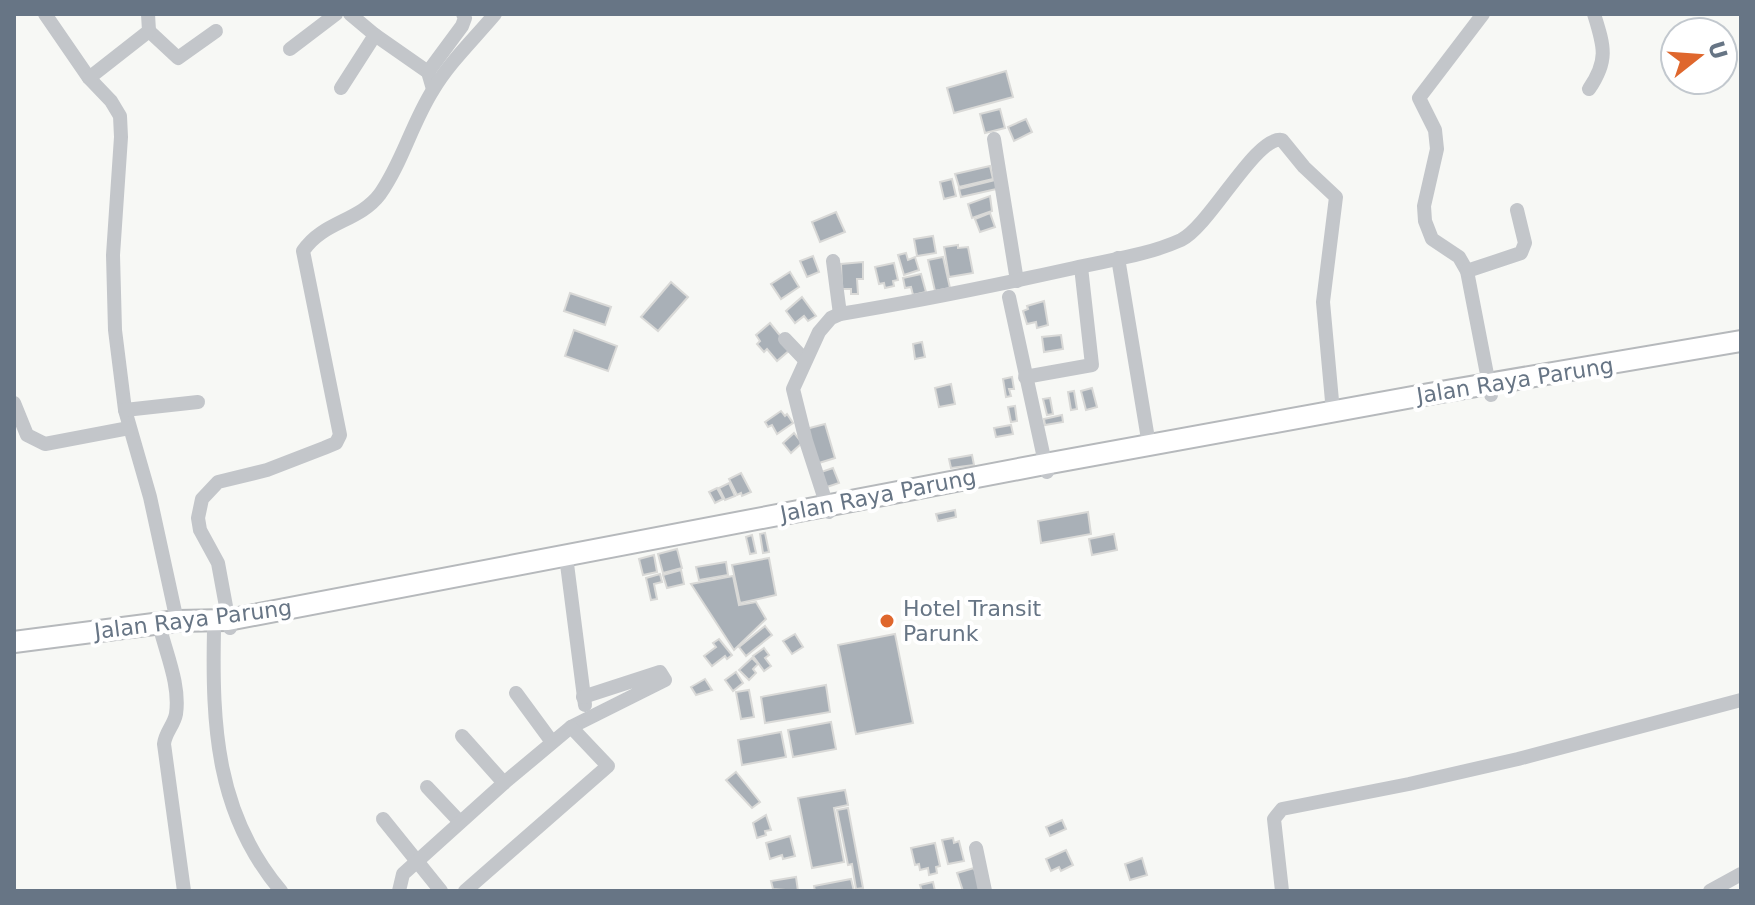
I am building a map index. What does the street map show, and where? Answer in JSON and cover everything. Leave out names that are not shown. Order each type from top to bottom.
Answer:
[{"type":"highway","name":"Jalan Raya Parung","points":[[224,626],[829,508],[1741,341]]},
{"type":"highway","name":"Jalan Raya Parung","points":[[1046,468],[1149,445],[1333,412],[1741,352]]},
{"type":"highway","name":"Jalan Raya Parung","points":[[14,642],[169,626],[224,626],[567,564],[829,508]]},
{"type":"highway","name":"Jalan Raya Parung","points":[[14,651],[169,626]]},
{"type":"street","points":[[45,14],[89,78],[111,101],[120,116],[113,255],[115,330],[125,410],[150,497],[169,626],[176,715],[164,744],[184,891]]},
{"type":"street","points":[[148,14],[149,31],[178,58],[216,31]]},
{"type":"street","points":[[290,49],[336,14]]},
{"type":"street","points":[[350,14],[428,72],[433,89]]},
{"type":"street","points":[[428,72],[462,26],[463,14]]},
{"type":"street","points":[[281,891],[260,863],[235,819],[217,750],[224,626],[218,563],[200,530],[198,518],[202,499],[218,482],[267,470],[336,443],[340,426],[303,251],[312,237],[365,210],[379,195],[433,89],[495,14]]},
{"type":"street","points":[[1483,14],[1419,98],[1435,130],[1437,149],[1424,206],[1425,221],[1432,239],[1459,257],[1467,271],[1491,389]]},
{"type":"street","points":[[1589,89],[1598,76],[1605,54],[1594,14]]},
{"type":"street","points":[[89,78],[149,31]]},
{"type":"street","points":[[341,88],[375,35]]},
{"type":"street","points":[[994,139],[1017,281]]},
{"type":"street","points":[[829,508],[806,441],[793,389],[819,332],[831,318],[1081,267],[1155,250],[1184,239],[1224,198],[1266,143],[1276,139],[1282,140],[1304,167],[1336,197],[1323,302],[1333,412]]},
{"type":"street","points":[[1467,271],[1521,253],[1525,243],[1517,210]]},
{"type":"street","points":[[1118,258],[1149,445]]},
{"type":"street","points":[[833,261],[840,314]]},
{"type":"street","points":[[1025,377],[1092,365],[1081,267]]},
{"type":"street","points":[[1009,297],[1046,468]]},
{"type":"street","points":[[785,339],[805,360]]},
{"type":"street","points":[[125,410],[198,402]]},
{"type":"street","points":[[14,403],[27,435],[45,444],[129,428]]},
{"type":"street","points":[[567,564],[587,718]]},
{"type":"street","points":[[399,891],[403,874],[552,742],[587,718],[665,680],[660,672],[583,697]]},
{"type":"street","points":[[516,693],[552,742]]},
{"type":"street","points":[[1282,891],[1274,827],[1274,819],[1282,809],[1518,759],[1741,700]]},
{"type":"street","points":[[465,891],[608,766],[571,727]]},
{"type":"street","points":[[462,736],[504,783]]},
{"type":"street","points":[[427,787],[460,822]]},
{"type":"street","points":[[383,819],[441,891]]},
{"type":"street","points":[[976,848],[985,891]]},
{"type":"street","points":[[1710,891],[1741,874]]},
{"type":"building","points":[[1006,71],[1013,97],[954,113],[947,88]]},
{"type":"building","points":[[1000,109],[1005,128],[985,133],[980,114]]},
{"type":"building","points":[[1026,119],[1032,132],[1014,141],[1008,127]]},
{"type":"building","points":[[990,166],[993,179],[959,187],[955,174]]},
{"type":"building","points":[[952,179],[956,196],[944,199],[940,182]]},
{"type":"building","points":[[999,179],[1001,188],[961,197],[959,189]]},
{"type":"building","points":[[990,196],[992,211],[972,218],[968,204]]},
{"type":"building","points":[[836,212],[845,232],[820,242],[812,222]]},
{"type":"building","points":[[990,213],[995,227],[980,232],[975,219]]},
{"type":"building","points":[[933,236],[936,253],[917,256],[914,239]]},
{"type":"building","points":[[958,245],[958,248],[968,247],[973,273],[949,277],[944,247]]},
{"type":"building","points":[[906,253],[908,260],[915,257],[919,270],[904,275],[898,255]]},
{"type":"building","points":[[813,256],[819,272],[807,277],[800,261]]},
{"type":"building","points":[[943,257],[950,288],[935,291],[928,260]]},
{"type":"building","points":[[863,262],[863,279],[857,279],[858,294],[851,294],[851,289],[842,289],[841,264]]},
{"type":"building","points":[[894,263],[898,280],[893,281],[894,286],[885,288],[884,283],[879,284],[875,267]]},
{"type":"building","points":[[790,272],[799,287],[781,299],[771,284]]},
{"type":"building","points":[[921,274],[926,292],[913,295],[911,287],[905,288],[903,278]]},
{"type":"building","points":[[671,282],[688,297],[658,331],[641,317]]},
{"type":"building","points":[[570,293],[611,307],[605,325],[564,311]]},
{"type":"building","points":[[802,297],[816,316],[808,321],[804,316],[795,323],[786,311]]},
{"type":"building","points":[[1044,301],[1048,325],[1037,328],[1036,322],[1027,324],[1023,311],[1028,309],[1027,306]]},
{"type":"building","points":[[770,323],[791,349],[777,361],[767,349],[764,352],[757,344],[760,341],[756,335]]},
{"type":"building","points":[[574,330],[617,346],[608,371],[565,356]]},
{"type":"building","points":[[1061,335],[1063,349],[1044,352],[1042,337]]},
{"type":"building","points":[[922,342],[925,357],[915,359],[913,344]]},
{"type":"building","points":[[1012,377],[1014,389],[1009,389],[1011,396],[1006,397],[1003,379]]},
{"type":"building","points":[[951,384],[955,404],[939,407],[935,388]]},
{"type":"building","points":[[1092,388],[1097,407],[1086,410],[1081,391]]},
{"type":"building","points":[[1074,391],[1077,409],[1071,410],[1068,392]]},
{"type":"building","points":[[1050,398],[1053,414],[1047,415],[1043,399]]},
{"type":"building","points":[[1015,406],[1017,421],[1011,422],[1008,407]]},
{"type":"building","points":[[781,411],[793,423],[777,434],[772,425],[768,427],[765,422]]},
{"type":"building","points":[[1062,415],[1063,422],[1045,425],[1044,419]]},
{"type":"building","points":[[825,424],[835,458],[819,463],[806,429]]},
{"type":"building","points":[[1011,425],[1013,434],[996,437],[994,428]]},
{"type":"building","points":[[794,433],[802,443],[791,453],[783,443]]},
{"type":"building","points":[[972,455],[974,465],[951,468],[949,459]]},
{"type":"building","points":[[833,468],[839,483],[827,487],[821,472]]},
{"type":"building","points":[[741,473],[751,492],[742,496],[741,493],[737,495],[729,479]]},
{"type":"building","points":[[729,483],[735,496],[725,500],[719,488]]},
{"type":"building","points":[[717,488],[723,499],[715,503],[709,492]]},
{"type":"building","points":[[955,510],[956,517],[938,521],[936,514]]},
{"type":"building","points":[[1088,512],[1091,534],[1041,543],[1038,521]]},
{"type":"building","points":[[765,533],[769,552],[763,553],[760,534]]},
{"type":"building","points":[[1114,534],[1117,550],[1092,555],[1089,539]]},
{"type":"building","points":[[752,535],[756,553],[750,554],[746,537]]},
{"type":"building","points":[[677,549],[682,568],[663,573],[658,554]]},
{"type":"building","points":[[654,555],[657,572],[643,575],[639,559]]},
{"type":"building","points":[[769,558],[776,595],[740,603],[732,565]]},
{"type":"building","points":[[726,562],[728,575],[699,580],[696,567]]},
{"type":"building","points":[[681,570],[684,584],[667,588],[663,575]]},
{"type":"building","points":[[660,574],[662,582],[654,584],[657,599],[651,600],[646,578]]},
{"type":"building","points":[[733,576],[739,605],[756,602],[766,619],[734,650],[691,584]]},
{"type":"building","points":[[765,626],[772,635],[746,656],[739,647]]},
{"type":"building","points":[[795,634],[803,647],[792,654],[783,641]]},
{"type":"building","points":[[895,634],[913,723],[856,734],[838,645]]},
{"type":"building","points":[[719,639],[732,655],[727,659],[725,656],[712,666],[704,656],[716,647],[713,643]]},
{"type":"building","points":[[764,648],[769,655],[765,658],[771,666],[764,671],[753,656]]},
{"type":"building","points":[[752,658],[758,664],[753,669],[756,673],[749,680],[739,670]]},
{"type":"building","points":[[736,672],[743,683],[733,691],[725,680]]},
{"type":"building","points":[[705,679],[712,690],[696,695],[691,687]]},
{"type":"building","points":[[826,685],[830,712],[765,723],[761,697]]},
{"type":"building","points":[[749,690],[754,717],[741,719],[736,692]]},
{"type":"building","points":[[831,722],[836,749],[793,757],[788,730]]},
{"type":"building","points":[[781,732],[786,757],[742,765],[738,740]]},
{"type":"building","points":[[736,772],[760,802],[752,808],[726,780]]},
{"type":"building","points":[[845,790],[848,805],[834,808],[844,862],[812,868],[798,798]]},
{"type":"building","points":[[848,808],[863,888],[856,889],[837,810]]},
{"type":"building","points":[[766,815],[771,830],[757,838],[753,823]]},
{"type":"building","points":[[1062,820],[1066,829],[1050,836],[1046,827]]},
{"type":"building","points":[[790,836],[795,856],[783,859],[782,855],[770,859],[766,843]]},
{"type":"building","points":[[953,838],[954,843],[959,841],[964,861],[948,864],[942,840]]},
{"type":"building","points":[[935,843],[940,866],[936,867],[937,873],[929,875],[928,868],[920,870],[919,864],[915,865],[911,848]]},
{"type":"building","points":[[1066,850],[1073,865],[1061,871],[1059,867],[1051,871],[1046,859]]},
{"type":"building","points":[[1142,858],[1147,875],[1130,880],[1125,864]]},
{"type":"building","points":[[974,868],[981,891],[963,891],[957,873]]},
{"type":"building","points":[[796,877],[798,891],[773,889],[771,881]]},
{"type":"building","points":[[851,879],[854,891],[815,891],[814,886]]},
{"type":"building","points":[[933,882],[935,891],[922,891],[920,885]]},
{"type":"place","name":"Hotel Transit Parunk","points":[[887,621]]}]
